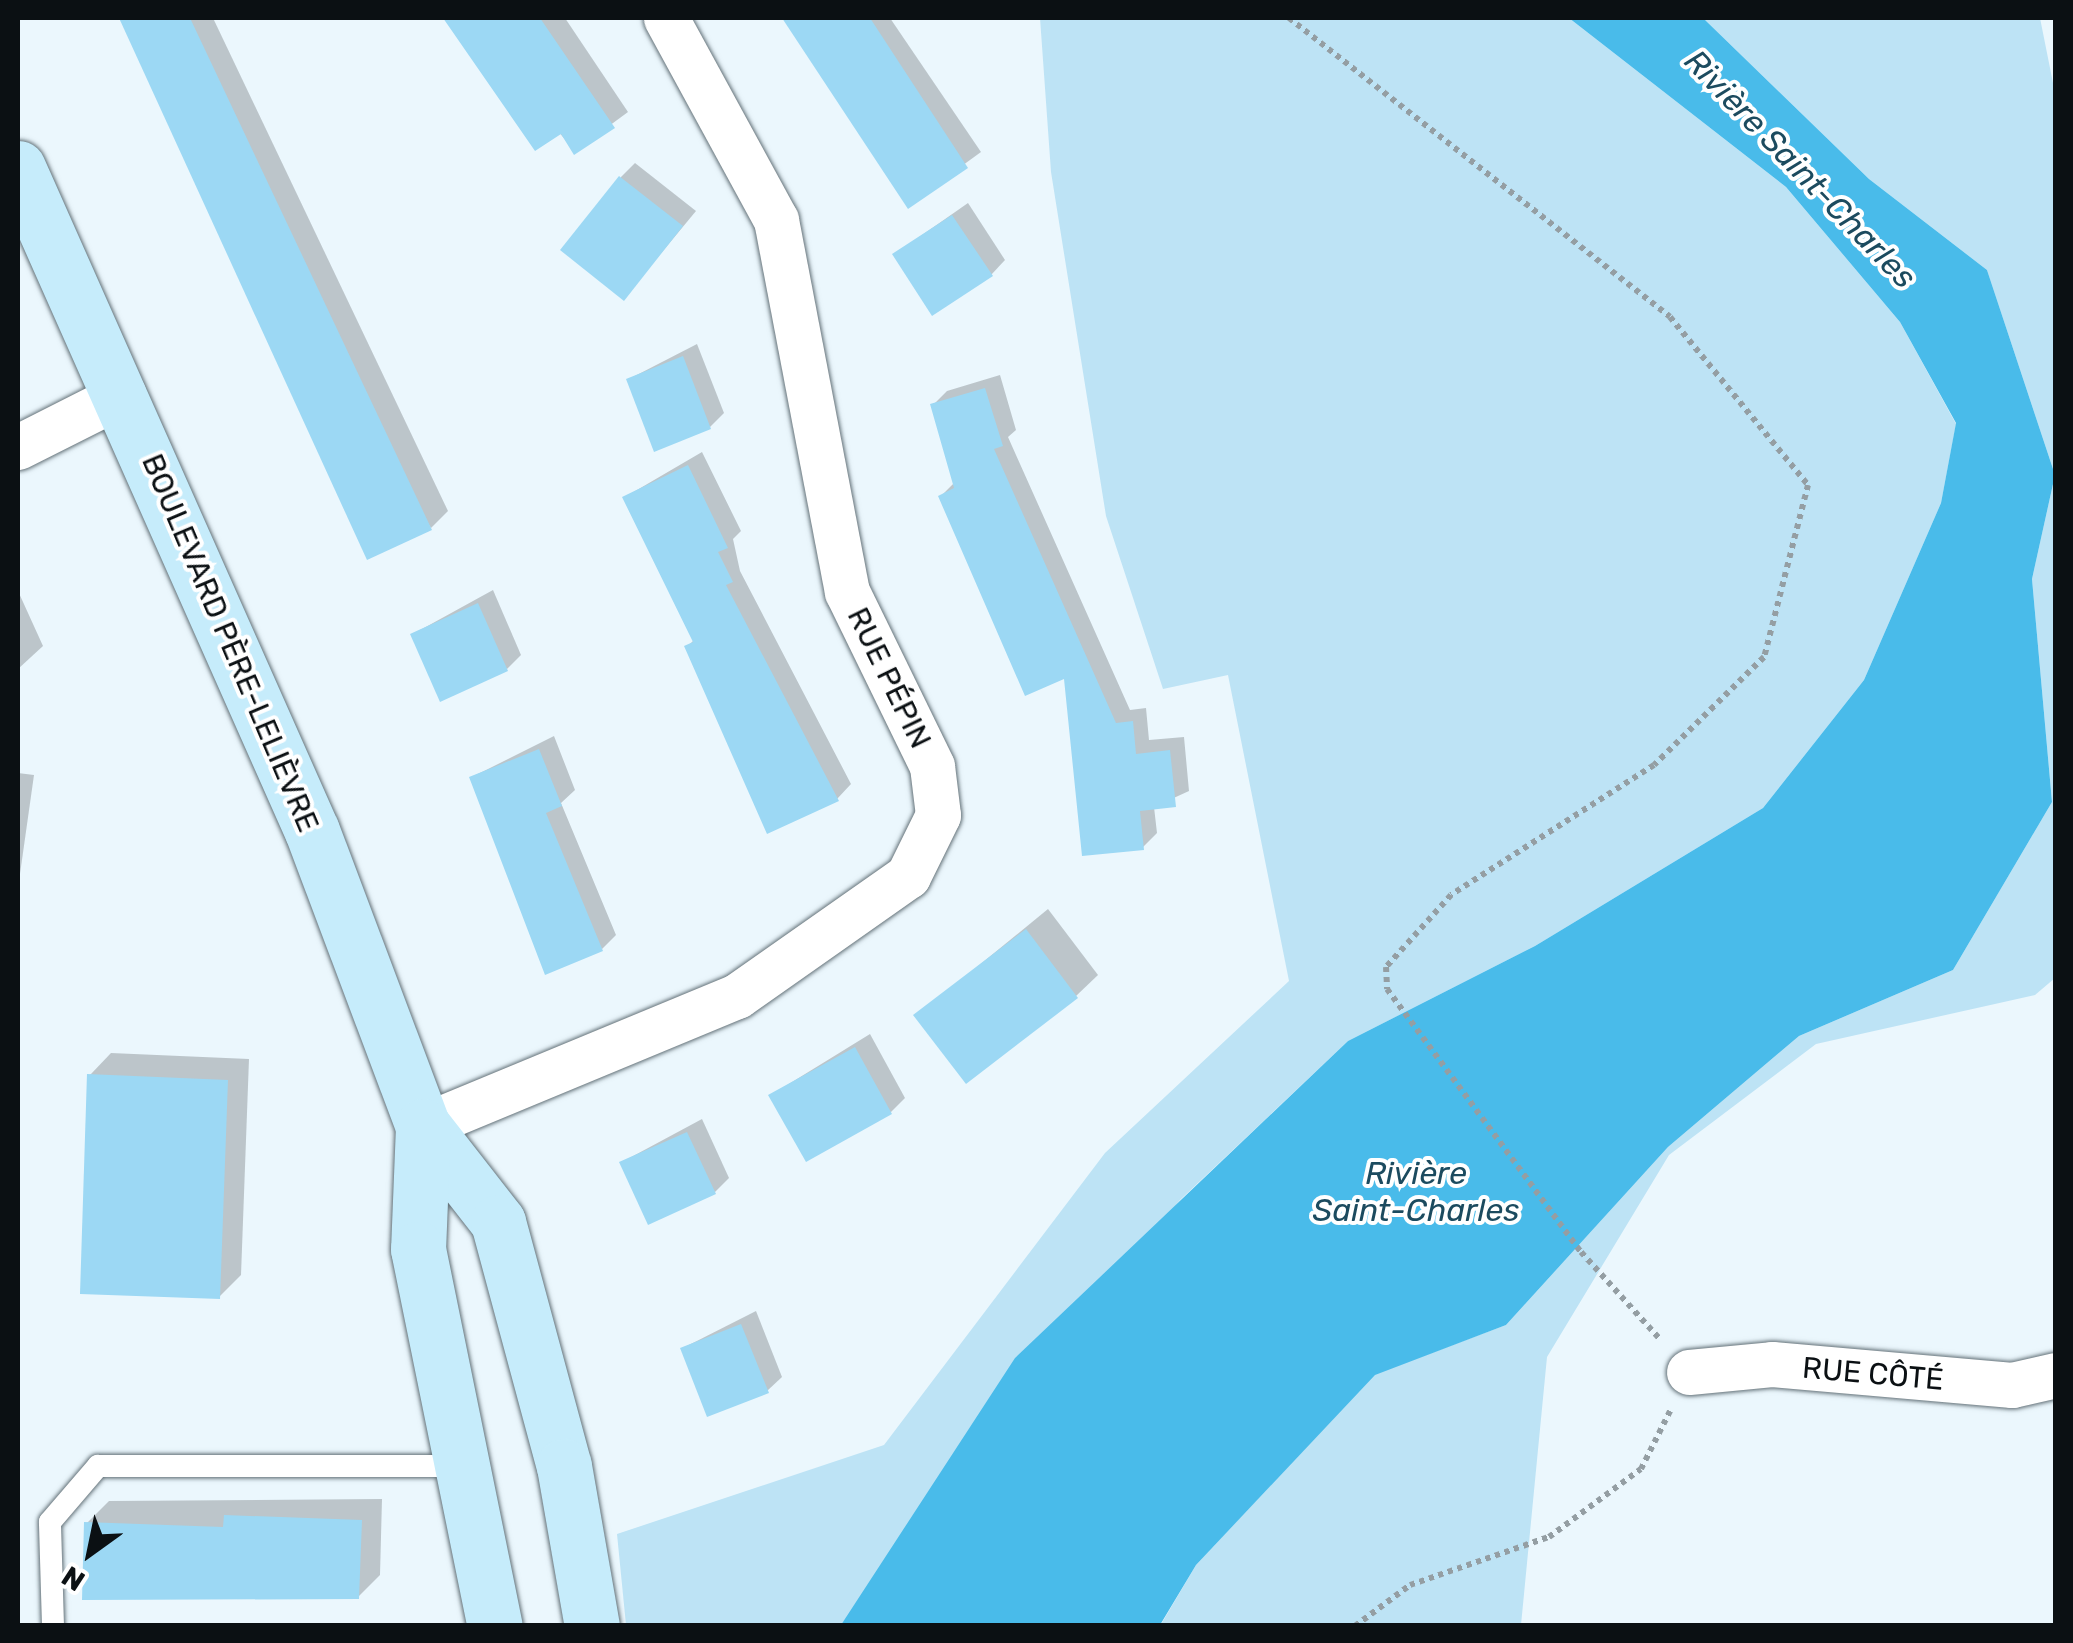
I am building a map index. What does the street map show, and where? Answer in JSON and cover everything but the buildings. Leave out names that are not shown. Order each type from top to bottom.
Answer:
[{"type":"main road","name":"BOULEVARD PÈRE-LELIÈVRE","points":[[18,168],[123,394],[312,831],[423,1126],[498,1222],[564,1466],[592,1626]]},
{"type":"main road","name":"BOULEVARD PÈRE-LELIÈVRE","points":[[423,1126],[418,1249],[469,1466],[496,1626]]},
{"type":"street","name":"RUE PÉPIN","points":[[423,1126],[737,996],[908,876],[938,815],[932,766],[843,576],[776,220],[728,117],[666,18]]},
{"type":"street","points":[[18,447],[123,394]]},
{"type":"street","name":"RUE CÔTÉ","points":[[1689,1372],[1772,1364],[2012,1385],[2056,1375]]},
{"type":"lane","points":[[53,1626],[50,1522],[98,1466],[469,1466]]},
{"type":"path","points":[[1290,18],[1670,317],[1808,485],[1764,657],[1654,765],[1451,895],[1386,967],[1387,989],[1581,1252],[1689,1372],[1641,1469],[1549,1537],[1410,1585],[1355,1626]]},
{"type":"shaded area","points":[[1040,18],[1569,18],[1786,187],[1900,322],[1956,424],[1941,503],[1864,680],[1763,808],[1535,946],[1348,1041],[1180,1200],[841,1625],[626,1625],[617,1534],[884,1445],[1105,1153],[1289,981],[1228,675],[1163,689],[1106,516],[1051,172]]},
{"type":"shaded area","points":[[1703,18],[2040,18],[2056,98],[2055,978],[2035,995],[1816,1044],[1669,1155],[1547,1357],[1521,1625],[1160,1626],[1196,1565],[1375,1374],[1506,1325],[1668,1147],[1799,1036],[1953,970],[2052,802],[2032,579],[2055,475],[1987,270],[1869,179]]},
{"type":"water","name":"Rivière Saint-Charles","points":[[1569,18],[1703,18],[1869,179],[1987,270],[2055,475],[2032,579],[2052,802],[1953,970],[1799,1036],[1668,1147],[1506,1325],[1375,1375],[1196,1565],[1160,1625],[841,1625],[1015,1358],[1348,1041],[1535,946],[1763,808],[1864,680],[1941,503],[1956,423],[1900,322],[1786,187]]}]
